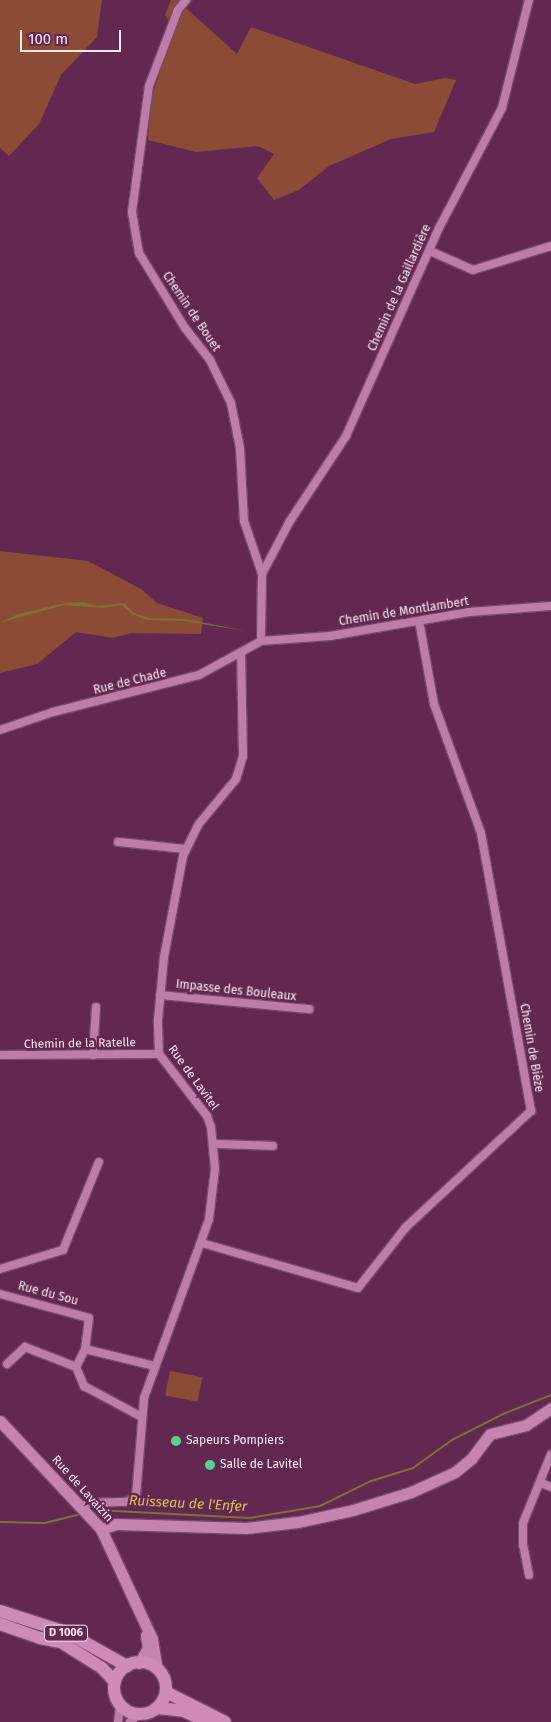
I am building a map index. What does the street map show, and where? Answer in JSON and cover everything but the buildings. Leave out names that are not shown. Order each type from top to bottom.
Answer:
[{"type":"main road","name":"D 1006","points":[[0,1611],[84,1640],[112,1660],[133,1664]]},
{"type":"main road","name":"D 1006","points":[[0,1624],[40,1638],[61,1642],[102,1668],[115,1682]]},
{"type":"main road","points":[[157,1708],[166,1692],[164,1679],[157,1669],[133,1664],[115,1682],[115,1694],[120,1705],[135,1718],[157,1708],[184,1712],[208,1722]]},
{"type":"main road","points":[[166,1692],[225,1722]]},
{"type":"street","name":"Chemin de Bouet","points":[[186,0],[178,10],[149,86],[132,212],[139,253],[185,328],[210,360],[230,403],[240,448],[244,521],[262,574],[261,641]]},
{"type":"street","name":"Chemin de la Gaillardière","points":[[262,574],[290,521],[346,436],[430,252],[502,108],[529,0]]},
{"type":"street","points":[[430,252],[473,270],[551,246]]},
{"type":"street","name":"Chemin de Montlambert","points":[[261,641],[330,636],[469,612],[551,606]]},
{"type":"street","name":"Chemin de Bièze","points":[[202,1243],[358,1288],[406,1227],[531,1111],[481,833],[434,704],[419,621]]},
{"type":"street","name":"Rue de Chade","points":[[0,730],[53,712],[199,675],[261,641]]},
{"type":"street","name":"Rue de Lavitel","points":[[81,1507],[90,1503],[127,1502],[136,1496],[140,1416],[155,1366],[202,1243],[212,1193],[214,1144],[207,1116],[159,1054],[160,995],[186,849],[198,825],[236,780],[243,756],[240,654]]},
{"type":"street","points":[[118,842],[186,849]]},
{"type":"street","name":"Impasse des Bouleaux","points":[[160,995],[309,1009]]},
{"type":"street","points":[[93,1055],[96,1007]]},
{"type":"street","name":"Chemin de la Ratelle","points":[[0,1055],[159,1054]]},
{"type":"street","points":[[214,1144],[273,1146]]},
{"type":"street","points":[[0,1269],[63,1250],[99,1162]]},
{"type":"street","name":"Rue du Sou","points":[[0,1294],[89,1318],[85,1349],[76,1367]]},
{"type":"street","points":[[7,1364],[25,1347],[76,1367],[84,1386],[140,1416]]},
{"type":"street","points":[[85,1349],[155,1366]]},
{"type":"street","points":[[101,1529],[116,1524],[246,1528],[298,1522],[353,1510],[411,1492],[455,1472],[470,1459],[490,1434],[521,1427],[550,1412]]},
{"type":"street","name":"Rue de Lavaizin","points":[[0,1421],[101,1529],[155,1646],[157,1669]]},
{"type":"street","points":[[529,1575],[523,1545],[523,1523],[541,1484],[551,1454]]},
{"type":"street","points":[[541,1484],[551,1487]]},
{"type":"street","name":"Rue de Lavaizin","points":[[128,1586],[148,1639],[146,1653],[133,1664]]},
{"type":"street","points":[[118,1722],[120,1705]]},
{"type":"shaded area","points":[[0,0],[102,0],[97,37],[61,75],[39,124],[9,156],[0,148]]},
{"type":"shaded area","points":[[171,0],[193,0],[186,8],[237,54],[251,27],[415,84],[445,78],[456,80],[434,132],[391,139],[329,166],[299,190],[274,200],[257,178],[274,154],[258,146],[196,152],[148,140],[150,102],[175,27],[165,15]]},
{"type":"shaded area","points":[[0,551],[88,561],[141,589],[157,603],[203,618],[201,634],[131,633],[113,638],[76,632],[37,664],[0,673]]},
{"type":"shaded area","points":[[84,602],[97,606],[124,603],[134,613],[149,618],[185,619],[246,631],[184,621],[147,620],[132,614],[122,605],[102,608],[64,605],[0,623],[18,614],[65,603]]},
{"type":"shaded area","points":[[170,1371],[202,1377],[198,1402],[165,1396]]},
{"type":"waterway","name":"Ruisseau de l'Enfer","points":[[96,1510],[250,1518],[320,1506],[371,1481],[413,1468],[452,1440],[503,1414],[551,1395]]},
{"type":"waterway","name":"Ruisseau de l'Enfer","points":[[0,1522],[45,1523],[78,1515]]},
{"type":"place","name":"Sapeurs Pompiers","points":[[176,1441]]},
{"type":"place","name":"Salle de Lavitel","points":[[210,1465]]}]
